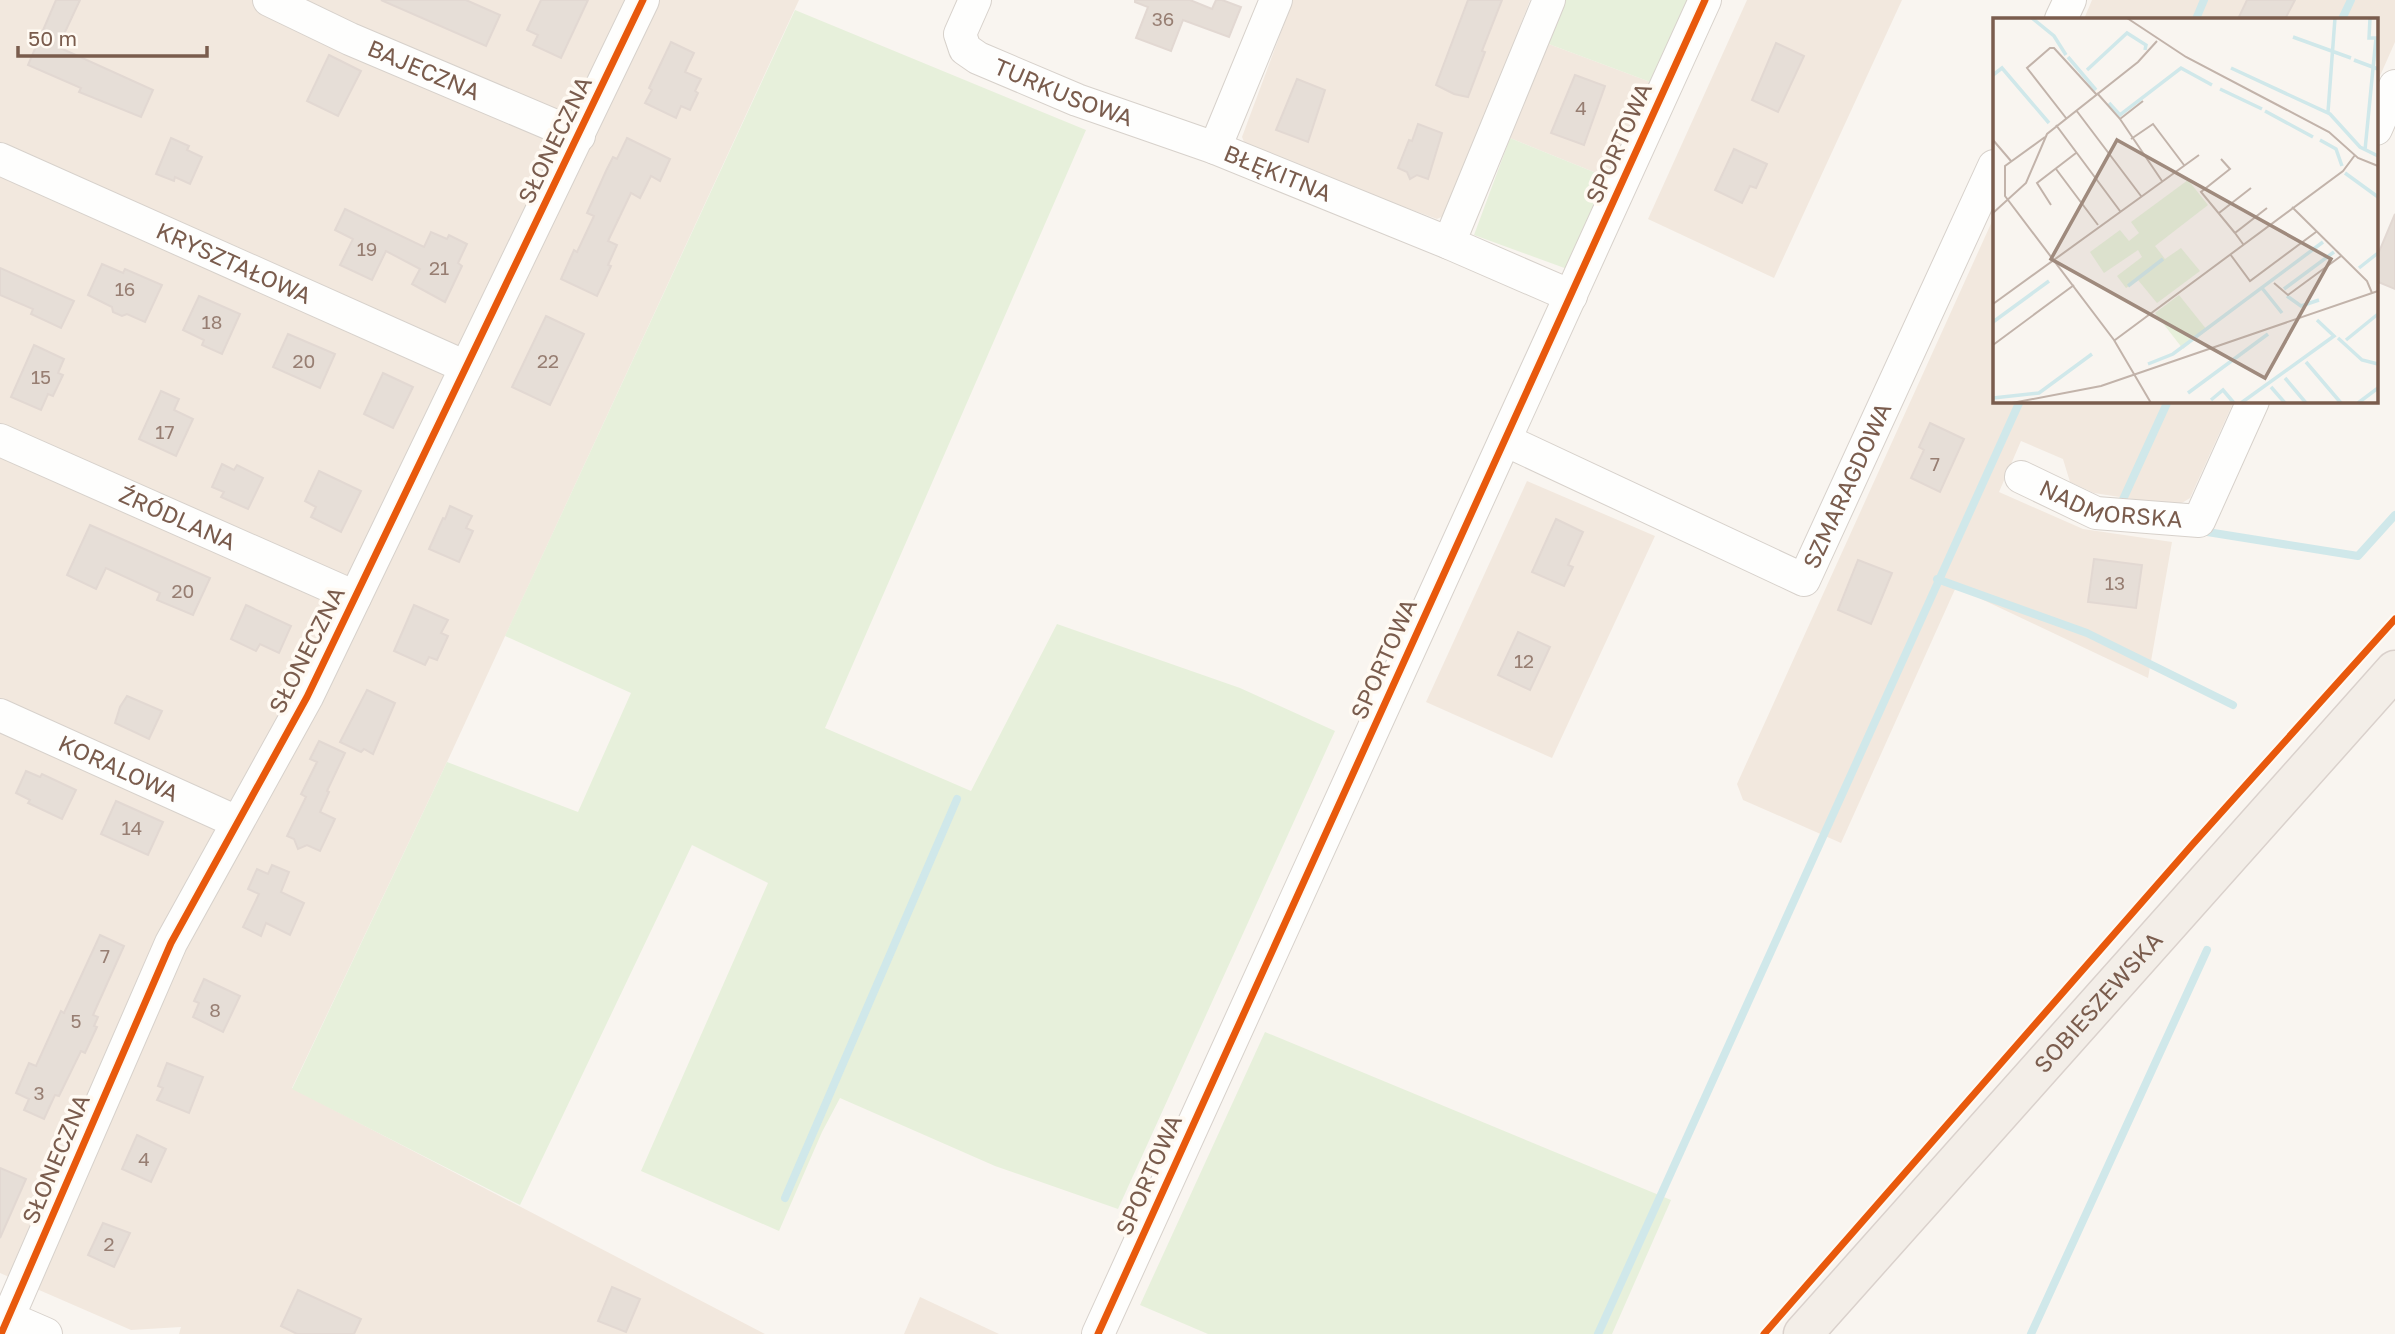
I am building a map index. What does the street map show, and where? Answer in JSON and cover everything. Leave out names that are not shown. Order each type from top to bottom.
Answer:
[{"type":"main road","name":"SOBIESZEWSKA","points":[[1803,1334],[2395,670]]},
{"type":"street","name":"BAJECZNA","points":[[270,0],[350,40],[579,136]]},
{"type":"street","name":"SŁONECZNA","points":[[3,1322],[171,943],[307,697],[643,0]]},
{"type":"street","name":"TURKUSOWA","points":[[975,0],[960,34],[965,49],[978,58],[1077,100],[1215,148]]},
{"type":"street","name":"BŁĘKITNA","points":[[1276,0],[1215,148],[1449,243],[1571,296]]},
{"type":"street","points":[[1449,243],[1549,0]]},
{"type":"street","name":"SPORTOWA","points":[[1098,1334],[1705,0]]},
{"type":"street","points":[[2061,18],[2070,0]]},
{"type":"street","points":[[2378,124],[2395,86]]},
{"type":"street","name":"KRYSZTAŁOWA","points":[[0,159],[466,366]]},
{"type":"street","name":"SZMARAGDOWA","points":[[1505,440],[1804,580],[1993,168]]},
{"type":"street","name":"NADMORSKA","points":[[2021,477],[2096,513],[2199,521],[2253,402]]},
{"type":"street","name":"ŹRÓDLANA","points":[[0,440],[355,597]]},
{"type":"street","name":"KORALOWA","points":[[0,715],[237,822]]},
{"type":"street","points":[[3,1322],[46,1334]]},
{"type":"shaded area","points":[[0,0],[799,0],[447,762],[292,1088],[765,1334],[179,1334],[181,1327],[131,1330],[0,1273]]},
{"type":"shaded area","points":[[1293,0],[1530,0],[1450,213],[1437,219],[1247,149],[1242,137]]},
{"type":"shaded area","points":[[1747,0],[1902,0],[1774,278],[1648,219]]},
{"type":"shaded area","points":[[2092,0],[2395,0],[2395,42],[2378,80],[2378,18],[2084,18]]},
{"type":"shaded area","points":[[1546,43],[1653,83],[1611,179],[1510,138]]},
{"type":"shaded area","points":[[1993,219],[1993,402],[2234,402],[2190,498],[2177,506],[2094,493],[2070,482],[2063,459],[2021,441],[1999,492],[2083,529],[2172,542],[2148,678],[1956,587],[1841,843],[1743,800],[1737,784]]},
{"type":"shaded area","points":[[1527,481],[1655,536],[1552,758],[1426,702]]},
{"type":"shaded area","points":[[920,1297],[999,1334],[904,1334]]},
{"type":"green space","points":[[1562,0],[1692,0],[1653,83],[1546,43]]},
{"type":"green space","points":[[795,10],[1086,130],[825,728],[971,791],[1057,624],[1240,688],[1335,731],[1118,1209],[995,1166],[840,1098],[822,1132],[779,1231],[641,1171],[768,883],[692,845],[520,1205],[292,1089],[447,762],[578,812],[631,693],[505,636]]},
{"type":"green space","points":[[1510,138],[1611,179],[1570,270],[1474,235]]},
{"type":"green space","points":[[1265,1032],[1671,1200],[1612,1334],[1208,1334],[1140,1305]]},
{"type":"building","points":[[56,0],[80,0],[58,47],[153,90],[141,117],[79,92],[81,88],[28,65]]},
{"type":"building","points":[[381,0],[466,0],[500,15],[486,46]]},
{"type":"building","points":[[541,0],[588,0],[561,58],[533,45],[538,35],[527,30]]},
{"type":"building","points":[[1135,0],[1190,0],[1212,9],[1216,0],[1222,0],[1241,7],[1229,37],[1183,20],[1171,51],[1136,38],[1148,7]]},
{"type":"building","points":[[1468,0],[1502,0],[1468,97],[1454,94],[1436,85]]},
{"type":"building","points":[[2247,0],[2295,0],[2286,18],[2238,18]]},
{"type":"building","points":[[671,42],[694,53],[685,72],[701,79],[690,110],[681,106],[676,118],[645,103],[652,90],[649,88]]},
{"type":"building","points":[[1776,43],[1804,56],[1778,112],[1752,100]]},
{"type":"building","points":[[329,55],[361,71],[338,116],[307,101]]},
{"type":"building","points":[[1575,75],[1605,86],[1584,145],[1551,133]]},
{"type":"building","points":[[1297,79],[1325,90],[1308,142],[1276,130]]},
{"type":"building","points":[[1418,124],[1442,133],[1428,179],[1417,175],[1410,179],[1407,172],[1398,168]]},
{"type":"building","points":[[171,138],[189,146],[187,150],[202,157],[190,184],[175,177],[174,181],[156,174]]},
{"type":"building","points":[[627,138],[670,159],[660,181],[651,176],[640,198],[631,193],[608,241],[617,245],[597,296],[561,279],[594,216],[587,213],[606,171],[613,157],[617,159]]},
{"type":"building","points":[[1734,149],[1767,164],[1756,188],[1750,186],[1742,203],[1715,190]]},
{"type":"building","points":[[345,209],[424,247],[431,232],[447,239],[449,235],[467,244],[458,263],[462,266],[445,302],[412,284],[420,269],[386,251],[372,280],[340,265],[353,239],[335,230]]},
{"type":"building","points":[[2395,214],[2395,289],[2378,282],[2378,254]]},
{"type":"building","points":[[102,264],[123,273],[125,269],[162,285],[145,322],[127,314],[122,316],[113,312],[112,307],[88,295]]},
{"type":"building","points":[[0,268],[74,301],[61,328],[31,314],[33,309],[0,295]]},
{"type":"building","points":[[199,296],[240,314],[222,354],[202,345],[204,340],[183,330]]},
{"type":"building","points":[[546,316],[584,334],[550,405],[512,387]]},
{"type":"building","points":[[288,334],[335,354],[320,388],[273,367]]},
{"type":"building","points":[[34,345],[64,359],[58,373],[63,375],[53,396],[48,394],[41,410],[11,397]]},
{"type":"building","points":[[383,373],[413,387],[393,428],[364,414]]},
{"type":"building","points":[[161,391],[179,399],[174,410],[193,419],[176,456],[139,439]]},
{"type":"building","points":[[1930,423],[1964,439],[1940,492],[1911,478],[1924,450],[1919,447]]},
{"type":"building","points":[[222,464],[234,470],[237,465],[263,478],[248,509],[221,497],[224,492],[212,487]]},
{"type":"building","points":[[319,471],[361,491],[341,532],[311,517],[316,507],[305,501]]},
{"type":"building","points":[[450,506],[472,516],[466,528],[473,531],[459,562],[429,549]]},
{"type":"building","points":[[1556,519],[1583,532],[1568,565],[1573,567],[1564,586],[1532,572]]},
{"type":"building","points":[[90,525],[210,578],[193,615],[157,600],[160,593],[106,568],[96,589],[67,575]]},
{"type":"building","points":[[2094,559],[2142,565],[2136,608],[2088,602]]},
{"type":"building","points":[[1858,560],[1892,573],[1871,624],[1838,610]]},
{"type":"building","points":[[246,605],[291,626],[279,653],[260,644],[256,651],[231,639]]},
{"type":"building","points":[[414,605],[448,620],[441,633],[448,636],[437,660],[429,657],[425,665],[394,651]]},
{"type":"building","points":[[1518,632],[1550,647],[1530,690],[1498,675]]},
{"type":"building","points":[[367,690],[395,703],[373,754],[364,749],[361,752],[340,742]]},
{"type":"building","points":[[127,696],[162,711],[149,739],[115,723]]},
{"type":"building","points":[[319,741],[345,753],[320,812],[335,819],[320,851],[307,845],[298,849],[294,839],[287,836],[306,797],[301,794],[317,762],[310,759]]},
{"type":"building","points":[[26,771],[40,777],[42,774],[76,790],[62,819],[28,803],[30,800],[16,793]]},
{"type":"building","points":[[116,801],[163,822],[148,855],[101,834]]},
{"type":"building","points":[[272,865],[289,872],[281,892],[304,903],[290,935],[266,923],[261,936],[243,927],[259,894],[248,889],[257,869],[268,874]]},
{"type":"building","points":[[100,935],[124,946],[93,1015],[98,1017],[94,1026],[97,1027],[85,1053],[81,1051],[59,1096],[55,1095],[44,1119],[24,1110],[29,1099],[16,1093],[29,1063],[36,1066]]},
{"type":"building","points":[[204,979],[240,996],[223,1032],[193,1017],[199,1003],[194,1001]]},
{"type":"building","points":[[167,1063],[203,1077],[189,1113],[157,1100],[163,1088],[158,1086]]},
{"type":"building","points":[[137,1135],[166,1149],[151,1182],[122,1169]]},
{"type":"building","points":[[0,1168],[26,1179],[0,1238]]},
{"type":"building","points":[[103,1223],[130,1233],[114,1267],[88,1255]]},
{"type":"building","points":[[612,1287],[640,1299],[626,1332],[598,1321]]},
{"type":"building","points":[[298,1290],[361,1319],[354,1334],[297,1334],[281,1326]]},
{"type":"waterway","points":[[2196,18],[2204,0]]},
{"type":"waterway","points":[[2342,18],[2351,0]]},
{"type":"waterway","points":[[1598,1334],[2020,402]]},
{"type":"waterway","points":[[2120,506],[2168,402]]},
{"type":"waterway","points":[[2201,531],[2358,556],[2395,515]]},
{"type":"waterway","points":[[1937,579],[2087,633],[2233,705]]},
{"type":"waterway","points":[[785,1198],[957,799]]},
{"type":"waterway","points":[[2031,1334],[2207,950]]},
{"type":"cycle path","points":[[1,1334],[171,943],[307,697],[643,0]]},
{"type":"cycle path","points":[[1098,1334],[1705,0]]},
{"type":"cycle path","points":[[1764,1334],[2192,845],[2395,619]]}]
